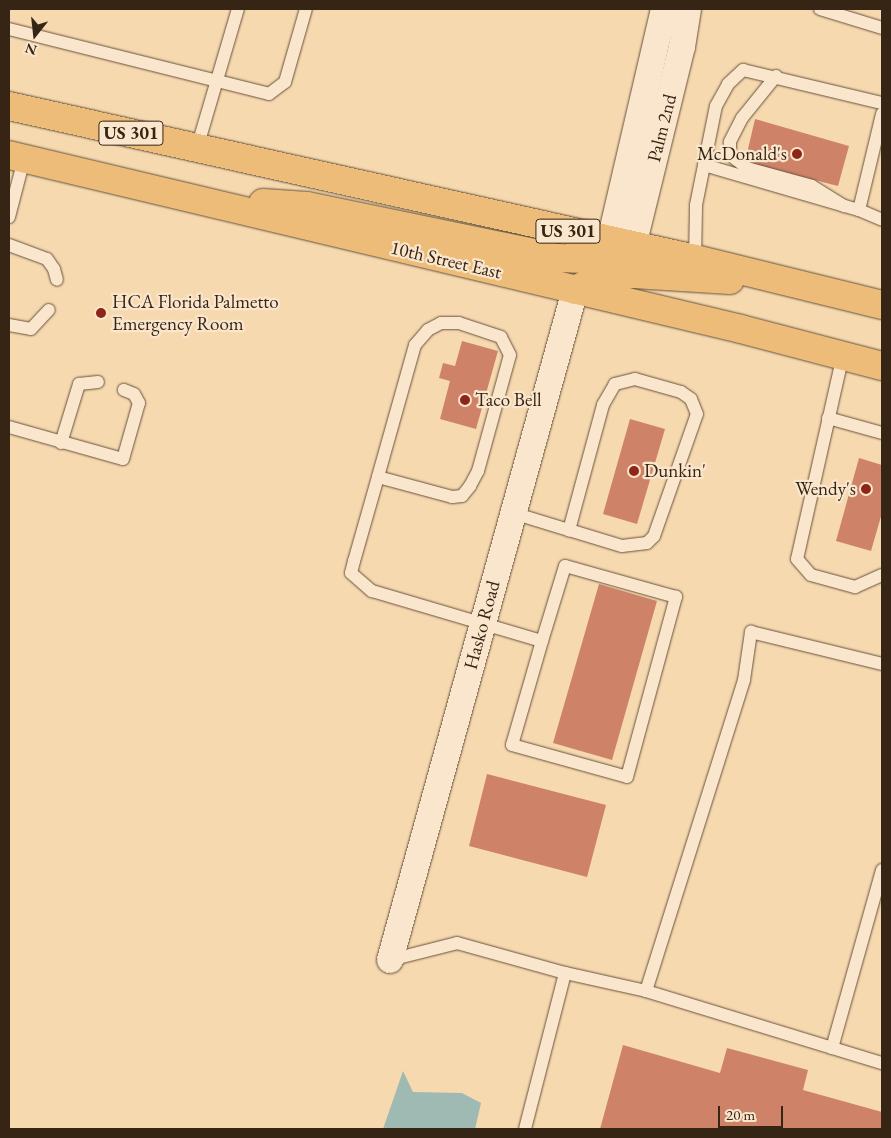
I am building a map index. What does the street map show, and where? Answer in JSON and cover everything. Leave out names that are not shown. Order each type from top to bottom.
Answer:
[{"type":"main road","name":"US 301","points":[[9,106],[695,259],[882,305]]},
{"type":"main road","name":"10th Street East","points":[[16,157],[575,290],[882,366]]},
{"type":"main road","points":[[172,195],[307,206],[557,258],[592,259],[622,243]]},
{"type":"main road","points":[[575,290],[597,279],[634,274],[809,286]]},
{"type":"street","name":"Palm 2nd","points":[[622,243],[664,9]]},
{"type":"street","name":"Palm 2nd","points":[[622,243],[682,47],[688,9]]},
{"type":"street","name":"Hasko Road","points":[[390,960],[575,290]]},
{"type":"lane","points":[[197,148],[238,9]]},
{"type":"lane","points":[[9,29],[269,94],[285,82],[306,9]]},
{"type":"lane","points":[[820,9],[882,28]]},
{"type":"lane","points":[[695,259],[696,205],[716,106],[728,84],[743,70],[776,76],[882,103]]},
{"type":"lane","points":[[776,76],[742,118],[730,142],[730,155],[747,168],[812,186],[844,206]]},
{"type":"lane","points":[[859,210],[882,114]]},
{"type":"lane","points":[[9,217],[16,157]]},
{"type":"lane","points":[[704,165],[859,210],[882,220]]},
{"type":"lane","points":[[9,245],[47,259],[54,269],[57,280]]},
{"type":"lane","points":[[9,325],[31,329],[49,310]]},
{"type":"lane","points":[[378,477],[452,497],[462,496],[478,471],[510,355],[501,337],[459,322],[441,324],[428,330],[415,345],[351,573],[372,592],[483,622],[542,641]]},
{"type":"lane","points":[[843,355],[797,559],[811,575],[855,587],[882,575]]},
{"type":"lane","points":[[513,513],[569,530],[622,546],[638,546],[654,536],[696,414],[691,400],[681,392],[635,379],[615,384],[603,405],[569,530]]},
{"type":"lane","points":[[61,443],[79,384],[98,382]]},
{"type":"lane","points":[[9,427],[123,459],[139,403],[134,394],[124,390]]},
{"type":"lane","points":[[828,418],[882,433]]},
{"type":"lane","points":[[565,566],[676,597],[628,776],[512,745],[542,641],[565,566]]},
{"type":"lane","points":[[646,991],[744,680],[751,632],[882,664]]},
{"type":"lane","points":[[832,1048],[882,870]]},
{"type":"lane","points":[[390,960],[457,943],[565,973],[646,991],[882,1063]]},
{"type":"lane","points":[[525,1129],[565,973]]},
{"type":"water","points":[[403,1071],[413,1092],[462,1093],[481,1103],[475,1129],[383,1129]]},
{"type":"building","name":"McDonald's","points":[[755,119],[849,146],[838,186],[745,162]]},
{"type":"building","name":"Taco Bell","points":[[462,341],[498,351],[476,429],[440,419],[450,381],[439,378],[443,363],[455,366]]},
{"type":"building","name":"Dunkin'","points":[[630,419],[665,429],[637,524],[603,514]]},
{"type":"building","name":"Wendy's","points":[[859,458],[882,465],[882,513],[871,551],[836,541]]},
{"type":"building","points":[[599,584],[657,601],[612,760],[553,743]]},
{"type":"building","points":[[487,774],[606,805],[587,877],[469,846]]},
{"type":"building","points":[[623,1045],[720,1073],[727,1048],[808,1070],[803,1090],[882,1112],[882,1129],[600,1129]]},
{"type":"place","name":"McDonald's","points":[[797,154]]},
{"type":"place","name":"HCA Florida Palmetto Emergency Room","points":[[101,313]]},
{"type":"place","name":"Taco Bell","points":[[465,400]]},
{"type":"place","name":"Dunkin'","points":[[634,471]]},
{"type":"place","name":"Wendy's","points":[[866,489]]}]
